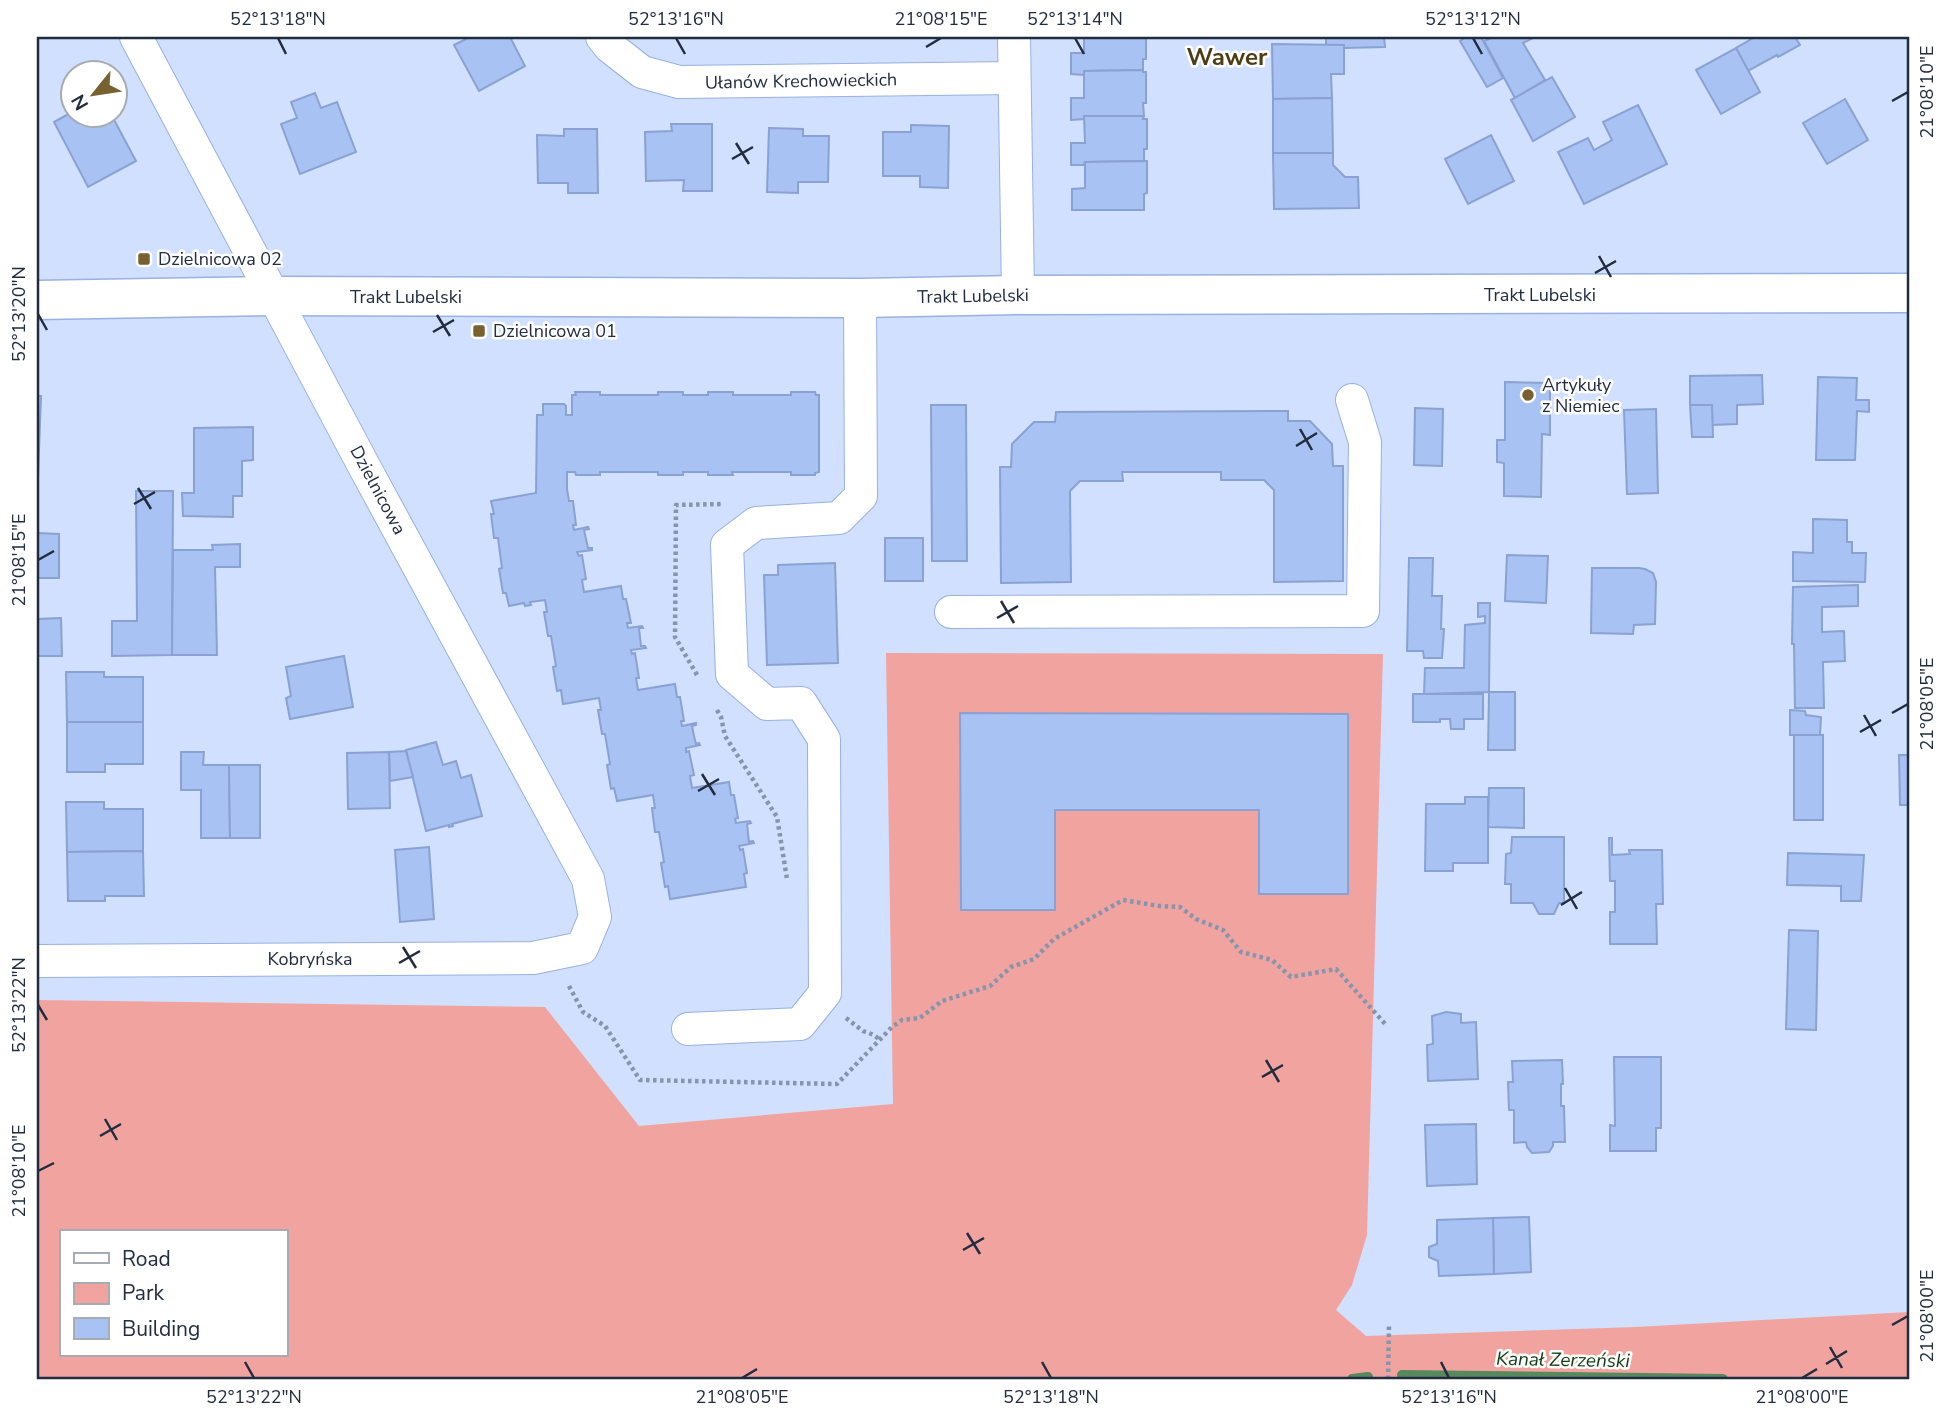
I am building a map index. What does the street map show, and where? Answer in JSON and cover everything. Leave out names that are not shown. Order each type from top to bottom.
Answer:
[{"type":"street","name":"Dzielnicowa","points":[[136,37],[588,879],[595,917],[567,951]]},
{"type":"street","name":"Ułanów Krechowieckich","points":[[602,37],[610,47],[642,72],[679,82],[1014,78]]},
{"type":"street","points":[[1014,37],[1018,295]]},
{"type":"street","name":"Trakt Lubelski","points":[[37,300],[274,296],[860,298],[1018,295],[1909,293]]},
{"type":"street","points":[[688,1029],[800,1024],[825,993],[824,738],[801,703],[767,704],[732,674],[727,545],[756,523],[839,518],[861,496],[860,298]]},
{"type":"street","points":[[951,612],[1363,611],[1365,442],[1352,400]]},
{"type":"street","name":"Kobryńska","points":[[37,961],[533,958],[567,951]]},
{"type":"path","points":[[567,951],[583,1012],[605,1026],[640,1080],[837,1084],[902,1020],[920,1018],[942,1001],[990,986],[1011,967],[1034,958],[1054,939],[1123,900],[1180,907],[1195,919],[1223,930],[1241,952],[1272,960],[1291,977],[1336,969],[1387,1026]]},
{"type":"path","points":[[863,1031],[880,1040]]},
{"type":"path","points":[[1388,1379],[1389,1326]]},
{"type":"green space","points":[[886,653],[1383,654],[1367,1235],[1352,1285],[1336,1310],[1366,1336],[1636,1327],[1909,1312],[1909,1379],[37,1379],[37,1000],[545,1007],[639,1126],[893,1104]]},
{"type":"building","points":[[470,37],[510,37],[525,66],[479,91],[454,45]]},
{"type":"building","points":[[1084,37],[1146,37],[1143,70],[1084,71],[1084,75],[1071,74],[1071,53],[1084,53]]},
{"type":"building","points":[[1326,37],[1384,37],[1385,47],[1344,48],[1344,45],[1326,45]]},
{"type":"building","points":[[1466,37],[1481,37],[1503,78],[1487,87],[1460,41]]},
{"type":"building","points":[[1494,37],[1535,37],[1523,43],[1545,80],[1515,98],[1484,41]]},
{"type":"building","points":[[1755,37],[1795,37],[1800,45],[1748,71],[1736,48]]},
{"type":"building","points":[[1272,44],[1344,45],[1344,74],[1331,74],[1332,98],[1273,99]]},
{"type":"building","points":[[1736,48],[1760,92],[1721,114],[1696,70]]},
{"type":"building","points":[[1084,71],[1146,72],[1144,116],[1084,116],[1085,119],[1071,120],[1071,98],[1084,98]]},
{"type":"building","points":[[1552,77],[1575,117],[1533,141],[1511,100]]},
{"type":"building","points":[[315,93],[321,108],[337,102],[356,152],[300,174],[281,124],[297,118],[291,102]]},
{"type":"building","points":[[1332,98],[1333,153],[1273,153],[1273,99]]},
{"type":"building","points":[[1845,99],[1868,140],[1827,164],[1803,123]]},
{"type":"building","points":[[1638,105],[1667,164],[1584,204],[1558,152],[1588,138],[1594,150],[1612,140],[1603,122]]},
{"type":"building","points":[[1084,116],[1144,116],[1143,119],[1147,119],[1147,149],[1144,149],[1144,161],[1085,162],[1084,165],[1071,165],[1071,143],[1085,143]]},
{"type":"building","points":[[60,119],[60,130],[119,130],[136,161],[88,187],[54,122]]},
{"type":"building","points":[[671,124],[712,124],[712,191],[683,191],[684,180],[646,181],[645,132],[672,131]]},
{"type":"building","points":[[911,125],[949,126],[948,188],[920,187],[920,176],[883,176],[883,132],[911,132]]},
{"type":"building","points":[[769,128],[803,129],[803,136],[829,136],[828,182],[798,182],[798,193],[767,192]]},
{"type":"building","points":[[564,129],[597,129],[598,193],[568,193],[568,183],[538,183],[537,135],[564,136]]},
{"type":"building","points":[[1491,135],[1514,181],[1468,204],[1445,159]]},
{"type":"building","points":[[1273,153],[1333,153],[1333,165],[1345,177],[1358,177],[1359,208],[1274,209]]},
{"type":"building","points":[[1147,161],[1144,210],[1072,210],[1072,189],[1085,188],[1085,162]]},
{"type":"building","points":[[1762,375],[1763,404],[1737,405],[1737,424],[1712,425],[1712,405],[1690,405],[1690,376]]},
{"type":"building","points":[[1818,377],[1857,378],[1856,400],[1869,400],[1869,412],[1857,411],[1855,460],[1816,460]]},
{"type":"building","points":[[1505,382],[1550,383],[1550,435],[1542,434],[1541,497],[1504,496],[1504,463],[1497,462],[1497,440],[1505,440]]},
{"type":"building","points":[[575,392],[600,392],[600,395],[683,392],[683,395],[708,395],[708,392],[733,392],[733,395],[791,395],[791,392],[815,392],[819,395],[819,472],[815,475],[791,475],[791,472],[732,472],[733,475],[708,475],[708,472],[683,472],[683,475],[658,475],[658,472],[600,472],[600,475],[576,475],[575,472],[567,472],[569,501],[573,501],[576,525],[573,525],[574,530],[588,527],[589,529],[584,530],[588,548],[592,548],[577,552],[579,556],[582,555],[586,579],[582,580],[584,592],[621,586],[631,623],[627,623],[628,628],[642,626],[643,628],[639,628],[641,646],[646,648],[631,650],[632,654],[635,653],[638,690],[675,684],[684,721],[681,721],[682,726],[696,723],[692,726],[696,744],[700,745],[686,748],[694,775],[690,776],[692,788],[729,782],[738,818],[735,819],[736,823],[751,823],[747,824],[749,842],[754,843],[739,846],[740,850],[743,849],[746,887],[670,899],[661,863],[664,862],[659,832],[655,832],[653,795],[617,801],[614,788],[611,789],[607,765],[610,764],[598,710],[601,710],[599,698],[563,704],[561,690],[557,691],[553,667],[556,666],[544,612],[547,612],[545,600],[530,602],[531,605],[525,606],[524,603],[509,606],[506,593],[503,593],[499,569],[502,568],[498,538],[494,538],[491,501],[536,493],[537,415],[543,415],[543,404],[564,404],[566,415],[572,415],[572,395],[576,395]]},
{"type":"building","points":[[37,396],[41,396],[38,478],[37,478]]},
{"type":"building","points":[[931,405],[966,405],[967,561],[932,561]]},
{"type":"building","points":[[1690,405],[1712,405],[1713,437],[1692,437]]},
{"type":"building","points":[[1415,408],[1443,409],[1442,466],[1414,465]]},
{"type":"building","points":[[1656,409],[1658,493],[1627,494],[1624,410]]},
{"type":"building","points":[[1288,411],[1288,421],[1310,421],[1332,444],[1333,466],[1343,466],[1343,581],[1274,582],[1274,490],[1264,480],[1221,480],[1221,472],[1122,472],[1123,481],[1080,481],[1070,491],[1071,582],[1001,583],[1000,467],[1011,467],[1012,444],[1034,422],[1055,422],[1056,412]]},
{"type":"building","points":[[253,427],[253,460],[242,461],[242,496],[233,496],[233,517],[183,516],[182,493],[194,493],[194,428]]},
{"type":"building","points":[[136,491],[173,491],[172,655],[112,656],[112,621],[137,621]]},
{"type":"building","points":[[1813,519],[1847,520],[1847,542],[1852,542],[1852,553],[1866,553],[1865,582],[1793,581],[1793,552],[1813,553]]},
{"type":"building","points":[[37,533],[59,534],[59,578],[37,578]]},
{"type":"building","points":[[885,538],[923,538],[923,581],[885,581]]},
{"type":"building","points":[[240,544],[240,567],[215,567],[217,655],[172,655],[173,550],[213,550],[212,545]]},
{"type":"building","points":[[1507,555],[1548,556],[1546,603],[1505,601]]},
{"type":"building","points":[[1409,558],[1433,558],[1432,596],[1442,596],[1442,658],[1424,658],[1423,651],[1407,651]]},
{"type":"building","points":[[835,563],[838,663],[767,665],[764,575],[778,575],[778,565]]},
{"type":"building","points":[[1592,568],[1639,568],[1653,573],[1656,582],[1655,624],[1634,625],[1633,634],[1591,633]]},
{"type":"building","points":[[1858,585],[1858,606],[1822,607],[1822,632],[1844,631],[1845,661],[1823,662],[1824,708],[1795,708],[1793,587]]},
{"type":"building","points":[[1478,603],[1490,603],[1489,692],[1424,694],[1425,668],[1464,668],[1465,625],[1485,623],[1485,616],[1478,617]]},
{"type":"building","points":[[61,618],[62,656],[37,656],[37,619]]},
{"type":"building","points":[[344,656],[353,707],[290,719],[286,698],[291,696],[286,667]]},
{"type":"building","points":[[66,672],[104,672],[104,677],[143,677],[143,722],[67,722]]},
{"type":"building","points":[[1489,692],[1515,692],[1515,750],[1488,750]]},
{"type":"building","points":[[1413,694],[1483,694],[1483,719],[1464,719],[1464,729],[1451,729],[1450,719],[1440,719],[1440,722],[1413,722]]},
{"type":"building","points":[[1790,710],[1805,711],[1806,715],[1821,717],[1820,735],[1790,735]]},
{"type":"building","points":[[960,713],[1348,714],[1348,894],[1259,894],[1259,810],[1055,810],[1055,910],[961,910]]},
{"type":"building","points":[[67,722],[143,722],[143,764],[105,764],[105,772],[67,772]]},
{"type":"building","points":[[1794,735],[1823,735],[1823,820],[1794,820]]},
{"type":"building","points":[[436,742],[443,765],[456,761],[461,778],[471,775],[482,816],[452,824],[453,826],[426,831],[406,750]]},
{"type":"building","points":[[406,751],[413,777],[390,781],[389,752]]},
{"type":"building","points":[[181,752],[204,752],[203,765],[229,765],[230,838],[201,838],[201,790],[181,790]]},
{"type":"building","points":[[389,752],[390,808],[348,809],[347,753]]},
{"type":"building","points":[[1899,755],[1909,755],[1909,805],[1900,805]]},
{"type":"building","points":[[229,765],[260,765],[260,838],[230,838]]},
{"type":"building","points":[[1489,788],[1524,788],[1524,828],[1488,827]]},
{"type":"building","points":[[1465,797],[1488,797],[1488,863],[1453,863],[1453,871],[1425,871],[1426,804],[1465,804]]},
{"type":"building","points":[[66,802],[104,802],[104,809],[143,809],[143,851],[67,852]]},
{"type":"building","points":[[1512,837],[1564,837],[1564,903],[1559,903],[1554,914],[1539,914],[1533,903],[1511,903],[1511,884],[1505,884],[1506,854],[1511,853]]},
{"type":"building","points":[[1609,838],[1612,838],[1612,855],[1630,854],[1629,850],[1662,850],[1663,904],[1656,904],[1657,944],[1610,944],[1610,912],[1615,912],[1615,881],[1610,881]]},
{"type":"building","points":[[429,847],[434,919],[400,922],[395,850]]},
{"type":"building","points":[[143,851],[144,896],[105,896],[105,901],[68,901],[67,852]]},
{"type":"building","points":[[1788,853],[1864,855],[1861,901],[1841,901],[1841,886],[1787,885]]},
{"type":"building","points":[[1789,930],[1818,931],[1816,1030],[1786,1029]]},
{"type":"building","points":[[1446,1012],[1461,1014],[1461,1023],[1476,1022],[1478,1079],[1428,1081],[1427,1045],[1433,1044],[1432,1016]]},
{"type":"building","points":[[1614,1057],[1661,1057],[1661,1128],[1656,1128],[1656,1151],[1610,1151],[1610,1125],[1615,1126]]},
{"type":"building","points":[[1562,1060],[1561,1106],[1564,1106],[1565,1142],[1553,1142],[1549,1152],[1532,1153],[1526,1142],[1514,1143],[1514,1110],[1509,1110],[1508,1082],[1513,1082],[1512,1061]]},
{"type":"building","points":[[1476,1124],[1477,1184],[1427,1186],[1425,1125]]},
{"type":"building","points":[[1529,1217],[1531,1272],[1494,1274],[1493,1218]]},
{"type":"building","points":[[1493,1218],[1494,1274],[1439,1276],[1438,1261],[1429,1257],[1429,1247],[1437,1244],[1437,1220]]},
{"type":"waterway","name":"Kanał Zerzeński","points":[[1402,1375],[1723,1379]]},
{"type":"waterway","name":"Kanał Zerzeński","points":[[1352,1379],[1368,1377]]},
{"type":"place","name":"Dzielnicowa 02","points":[[144,259]]},
{"type":"place","name":"Dzielnicowa 01","points":[[479,331]]},
{"type":"place","name":"Artykuły z Niemiec","points":[[1528,395]]},
{"type":"district","name":"Wawer","points":[[1227,57]]}]
